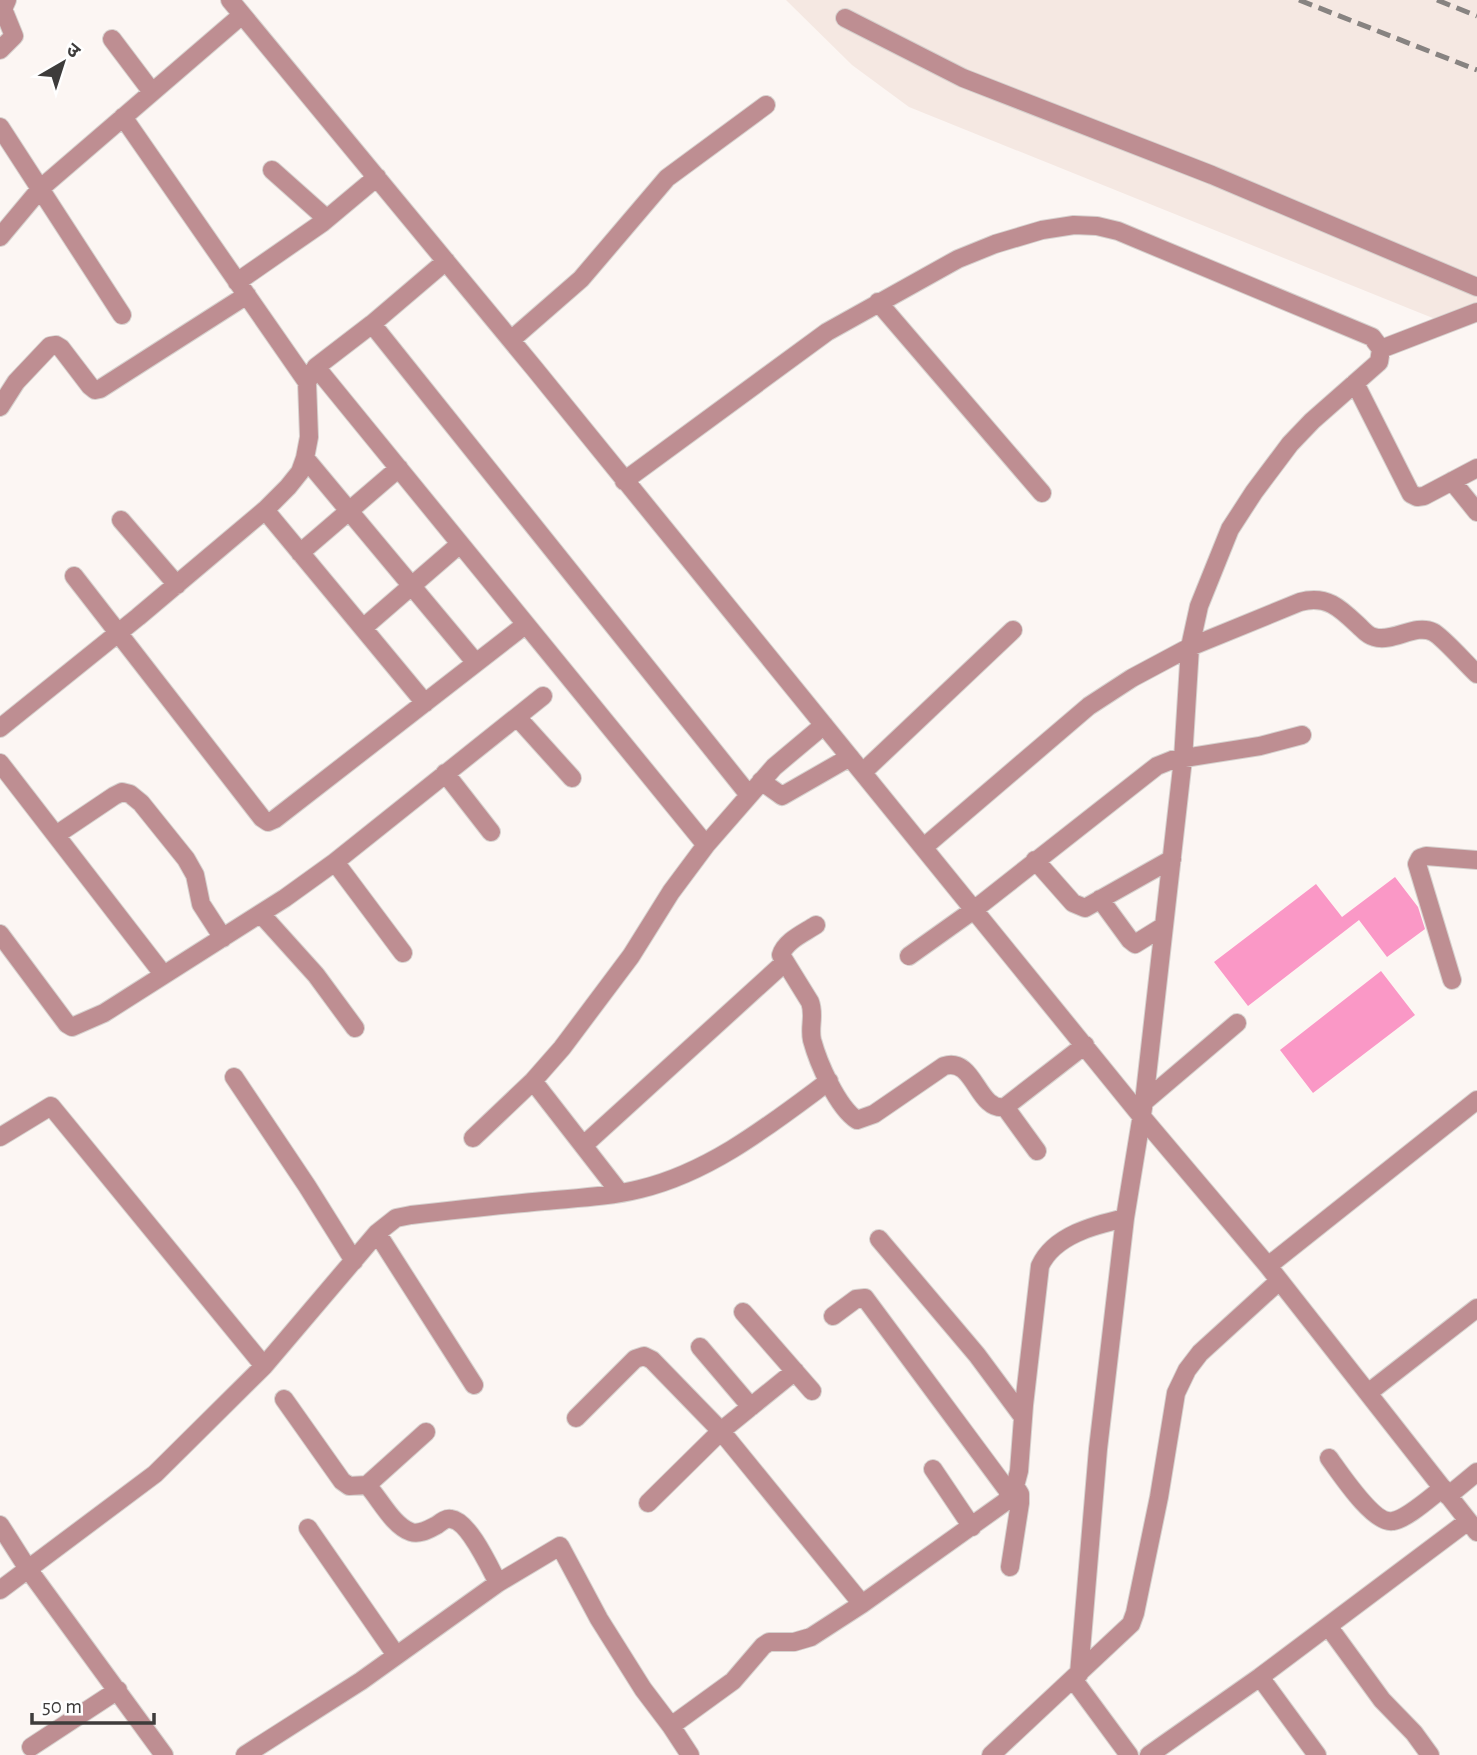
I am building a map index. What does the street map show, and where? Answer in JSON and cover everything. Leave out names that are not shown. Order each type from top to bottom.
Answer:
[{"type":"street","points":[[0,50],[14,36],[3,9],[6,0]]},
{"type":"street","points":[[230,0],[511,340],[1085,1045],[1143,1109],[1473,1526],[1149,1755]]},
{"type":"street","points":[[0,237],[41,188],[242,15]]},
{"type":"street","points":[[845,18],[963,78],[1212,175],[1477,287]]},
{"type":"street","points":[[112,39],[152,92]]},
{"type":"street","points":[[511,340],[581,279],[667,178],[766,105]]},
{"type":"street","points":[[123,117],[242,288],[311,375],[399,467],[706,845]]},
{"type":"street","points":[[0,127],[122,315]]},
{"type":"street","points":[[272,170],[327,219]]},
{"type":"street","points":[[0,407],[16,382],[50,346],[61,348],[90,386],[95,390],[100,389],[242,288],[377,177]]},
{"type":"street","points":[[624,481],[827,332],[958,258],[1042,230],[1074,225],[1097,226],[1118,232],[1372,337],[1381,349],[1379,362],[1290,444],[1230,529],[1199,606],[1190,647],[1183,759],[1172,859],[1143,1109],[1125,1218],[1098,1449],[1076,1676],[1129,1755]]},
{"type":"street","points":[[0,728],[177,585],[288,487],[300,471],[305,458],[309,437],[311,375],[446,261]]},
{"type":"street","points":[[878,302],[1042,494]]},
{"type":"street","points":[[1381,349],[1477,312]]},
{"type":"street","points":[[372,324],[748,795]]},
{"type":"street","points":[[1355,383],[1411,494],[1424,496],[1477,468]]},
{"type":"street","points":[[305,458],[476,663]]},
{"type":"street","points":[[300,553],[399,467]]},
{"type":"street","points":[[1452,481],[1477,512]]},
{"type":"street","points":[[265,510],[425,703]]},
{"type":"street","points":[[121,520],[177,585]]},
{"type":"street","points":[[363,628],[460,544]]},
{"type":"street","points":[[74,576],[262,818],[268,822],[525,625]]},
{"type":"street","points":[[924,847],[1089,706],[1132,678],[1190,647],[1300,602],[1326,600],[1339,607],[1368,635],[1376,638],[1421,630],[1432,632],[1477,674]]},
{"type":"street","points":[[863,772],[1013,631]]},
{"type":"street","points":[[0,934],[67,1024],[72,1027],[104,1013],[261,914],[335,862],[543,696]]},
{"type":"street","points":[[517,717],[572,778]]},
{"type":"street","points":[[473,1138],[533,1081],[562,1048],[614,978],[671,892],[748,795],[774,767],[824,725]]},
{"type":"street","points":[[908,956],[975,909],[1157,766],[1302,735]]},
{"type":"street","points":[[761,781],[782,796],[827,773],[850,757]]},
{"type":"street","points":[[0,763],[163,974]]},
{"type":"street","points":[[445,773],[491,832]]},
{"type":"street","points":[[56,835],[114,796],[122,792],[130,794],[141,803],[186,859],[195,875],[201,904],[223,938]]},
{"type":"street","points":[[1452,980],[1417,864],[1420,858],[1426,856],[1477,860]]},
{"type":"street","points":[[1035,860],[1079,907],[1085,908],[1172,859]]},
{"type":"street","points":[[335,862],[403,953]]},
{"type":"street","points":[[1100,899],[1135,944],[1164,926]]},
{"type":"street","points":[[261,914],[316,975],[355,1028]]},
{"type":"street","points":[[816,925],[782,949],[781,955],[810,1002],[813,1010],[812,1038],[829,1081],[850,1116],[857,1120],[863,1120],[951,1064],[959,1066],[967,1073],[990,1104],[997,1108],[1005,1107],[1085,1045]]},
{"type":"street","points":[[584,1144],[784,963]]},
{"type":"street","points":[[1143,1109],[1237,1023]]},
{"type":"street","points":[[234,1077],[354,1261]]},
{"type":"street","points":[[533,1081],[620,1193]]},
{"type":"street","points":[[0,1590],[155,1474],[264,1366],[377,1233],[396,1218],[640,1189],[674,1178],[718,1157],[757,1134],[829,1081]]},
{"type":"street","points":[[991,1755],[1130,1625],[1135,1613],[1159,1497],[1172,1408],[1176,1392],[1187,1370],[1274,1274],[1477,1100]]},
{"type":"street","points":[[0,1137],[51,1106],[264,1366]]},
{"type":"street","points":[[1005,1107],[1037,1151]]},
{"type":"street","points":[[671,1726],[733,1681],[769,1642],[804,1640],[862,1604],[1005,1502],[1013,1491],[1040,1266],[1045,1255],[1064,1240],[1102,1223],[1125,1218]]},
{"type":"street","points":[[377,1233],[474,1385]]},
{"type":"street","points":[[879,1239],[977,1355],[1023,1417]]},
{"type":"street","points":[[833,1316],[856,1299],[866,1297],[1013,1491],[1020,1494],[1010,1567]]},
{"type":"street","points":[[1368,1393],[1477,1308]]},
{"type":"street","points":[[743,1312],[812,1391]]},
{"type":"street","points":[[700,1347],[751,1407]]},
{"type":"street","points":[[576,1418],[635,1359],[644,1356],[652,1360],[721,1432],[862,1604]]},
{"type":"street","points":[[648,1503],[721,1432],[795,1371]]},
{"type":"street","points":[[284,1399],[342,1481],[349,1486],[367,1485],[426,1433]]},
{"type":"street","points":[[1329,1458],[1372,1512],[1392,1522],[1477,1472]]},
{"type":"street","points":[[933,1469],[972,1527]]},
{"type":"street","points":[[367,1485],[409,1532],[427,1530],[447,1519],[460,1523],[469,1531],[498,1583]]},
{"type":"street","points":[[0,1525],[28,1569],[164,1755]]},
{"type":"street","points":[[308,1528],[396,1655]]},
{"type":"street","points":[[245,1755],[361,1681],[498,1583],[560,1546],[599,1619],[643,1689],[690,1755]]},
{"type":"street","points":[[1328,1626],[1376,1691],[1430,1755]]},
{"type":"street","points":[[1260,1677],[1317,1755]]},
{"type":"street","points":[[31,1747],[118,1690]]},
{"type":"shaded area","points":[[786,0],[1477,0],[1477,318],[1455,327],[909,107],[852,65]]},
{"type":"building","points":[[1395,877],[1418,907],[1425,929],[1387,957],[1359,920],[1248,1006],[1214,962],[1316,884],[1342,917]]},
{"type":"building","points":[[1381,971],[1415,1015],[1313,1093],[1280,1050]]},
{"type":"railway","points":[[1299,0],[1477,70]]},
{"type":"railway","points":[[1437,0],[1477,16]]}]
